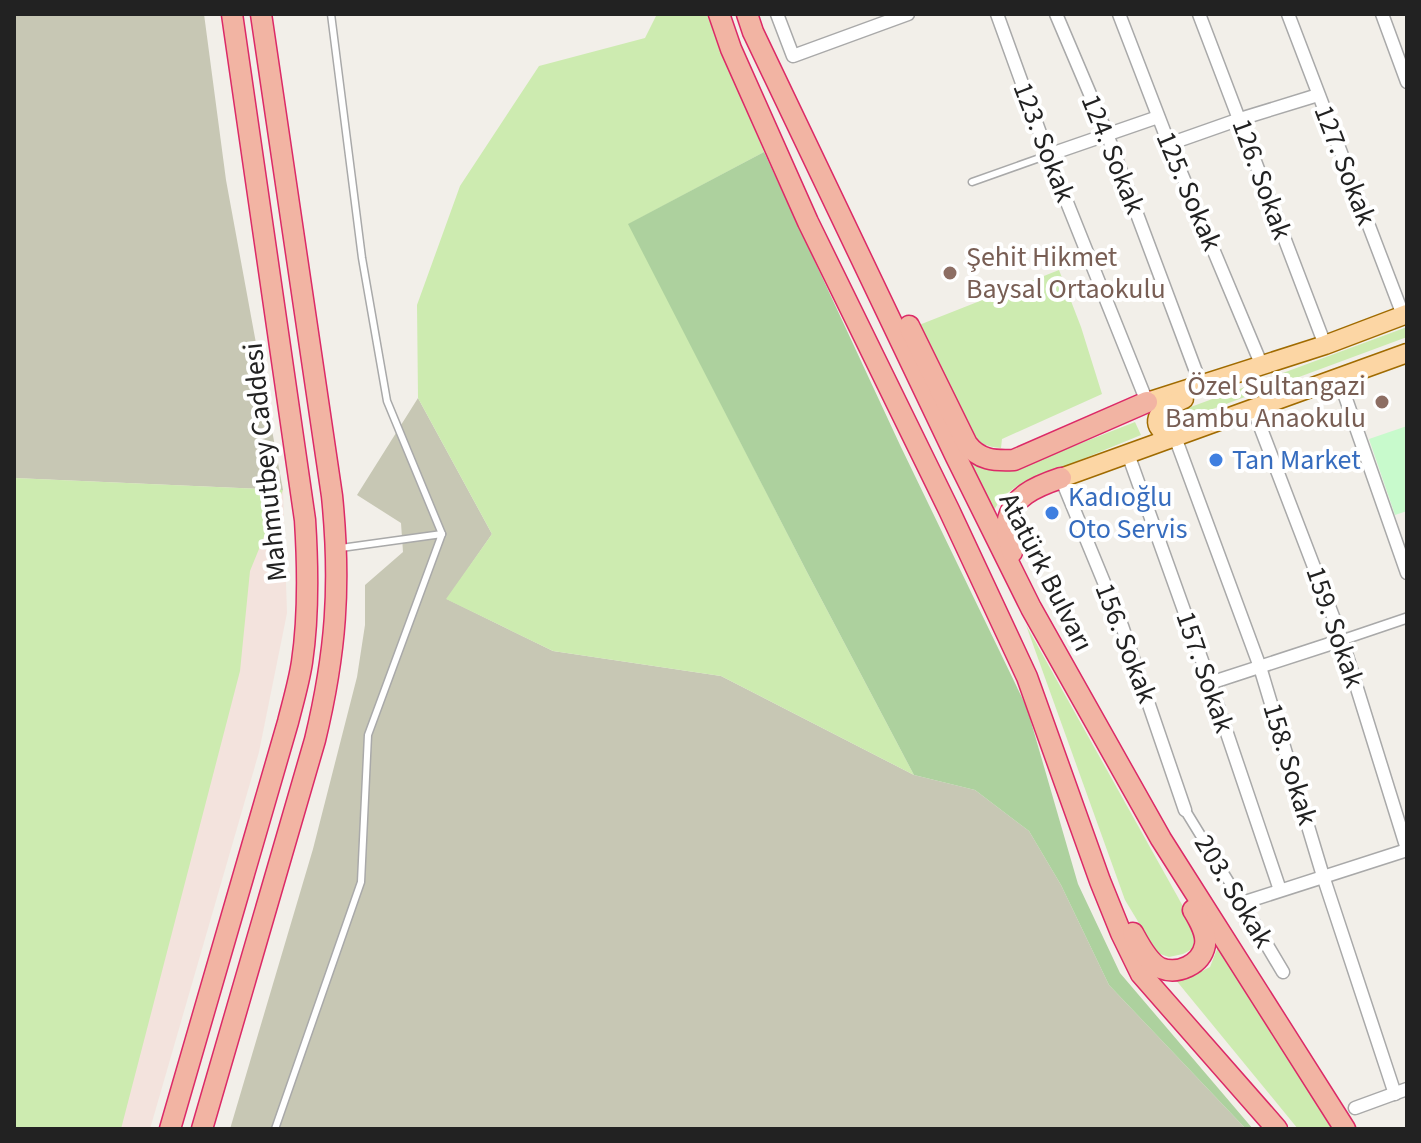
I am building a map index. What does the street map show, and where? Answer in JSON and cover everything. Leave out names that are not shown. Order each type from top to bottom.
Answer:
[{"type":"highway","name":"Mahmutbey Caddesi","points":[[170,1129],[288,722],[301,665],[307,604],[305,520],[232,14]]},
{"type":"highway","name":"Mahmutbey Caddesi","points":[[202,1129],[302,790],[326,694],[336,613],[337,549],[332,496],[261,14]]},
{"type":"highway","name":"Atatürk Bulvarı","points":[[719,14],[731,49],[808,222],[1027,677],[1121,933],[1141,974],[1277,1129]]},
{"type":"highway","name":"Atatürk Bulvarı","points":[[747,14],[956,457],[1031,608],[1161,839],[1345,1129]]},
{"type":"highway","points":[[813,157],[840,185],[974,453],[984,458],[1014,460],[1147,402]]},
{"type":"highway","points":[[1031,608],[1006,529],[1009,515],[1027,493],[1061,478]]},
{"type":"highway","points":[[1093,860],[1116,889],[1131,930],[1143,951],[1159,967],[1176,970],[1191,967],[1200,957],[1205,944],[1202,927],[1171,873],[1161,839]]},
{"type":"main road","points":[[1147,402],[1325,345],[1405,315]]},
{"type":"main road","points":[[1061,478],[1407,353]]},
{"type":"main road","points":[[1175,437],[1165,435],[1160,430],[1157,423],[1159,415],[1201,385]]},
{"type":"street","points":[[777,14],[793,56],[908,14]]},
{"type":"street","name":"123. Sokak","points":[[997,14],[1048,155],[1147,402]]},
{"type":"street","name":"124. Sokak","points":[[1056,14],[1107,134],[1201,385]]},
{"type":"street","name":"125. Sokak","points":[[1119,14],[1158,117],[1262,366]]},
{"type":"street","name":"126. Sokak","points":[[1199,14],[1325,345]]},
{"type":"street","name":"127. Sokak","points":[[1288,14],[1405,315]]},
{"type":"street","points":[[1382,14],[1407,82]]},
{"type":"street","points":[[1169,144],[1318,95]]},
{"type":"street","points":[[1048,155],[1158,117]]},
{"type":"street","points":[[1339,379],[1407,573]]},
{"type":"street","name":"159. Sokak","points":[[1253,408],[1342,640],[1407,849]]},
{"type":"street","name":"158. Sokak","points":[[1175,437],[1260,667],[1323,876],[1401,1092]]},
{"type":"street","name":"157. Sokak","points":[[1128,454],[1280,890]]},
{"type":"street","name":"156. Sokak","points":[[1061,478],[1122,626],[1185,810]]},
{"type":"street","points":[[1210,683],[1407,618]]},
{"type":"street","name":"203. Sokak","points":[[1185,810],[1283,972]]},
{"type":"street","points":[[1242,903],[1407,849]]},
{"type":"street","points":[[1355,1108],[1401,1092]]},
{"type":"lane","points":[[275,1129],[361,882],[368,735],[442,534],[387,401],[362,258],[331,14]]},
{"type":"lane","points":[[972,182],[1048,155]]},
{"type":"lane","points":[[337,549],[442,534]]},
{"type":"shaded area","points":[[14,14],[204,14],[226,180],[283,490],[14,478]]},
{"type":"shaded area","points":[[418,398],[492,534],[447,599],[553,651],[721,676],[914,775],[975,790],[1029,831],[1061,885],[1109,985],[1246,1129],[230,1129],[313,849],[357,677],[365,625],[365,585],[403,552],[401,523],[357,495]]},
{"type":"shaded area","points":[[14,478],[283,490],[287,613],[259,752],[150,1129],[14,1129]]},
{"type":"green space","points":[[657,14],[707,14],[764,152],[629,224],[914,775],[721,676],[553,651],[446,599],[492,534],[418,398],[417,305],[460,186],[539,66],[645,38]]},
{"type":"green space","points":[[764,152],[1027,708],[1078,884],[1120,973],[1253,1129],[1246,1129],[1109,985],[1061,885],[1029,831],[975,790],[914,775],[628,224]]},
{"type":"green space","points":[[1059,270],[1102,394],[1002,439],[1001,448],[986,445],[973,435],[919,325]]},
{"type":"green space","points":[[1407,327],[1407,337],[1172,424],[1169,415]]},
{"type":"green space","points":[[1135,422],[1141,435],[1017,486],[1002,497],[994,510],[971,463],[992,470],[1010,471]]},
{"type":"green space","points":[[1407,426],[1407,511],[1395,515],[1369,439]]},
{"type":"green space","points":[[14,478],[283,490],[250,571],[240,671],[121,1129],[14,1129]]},
{"type":"green space","points":[[1026,625],[1199,935],[1194,948],[1183,954],[1169,957],[1157,953],[1125,900]]},
{"type":"green space","points":[[1219,944],[1333,1129],[1298,1129],[1175,979],[1210,967]]},
{"type":"place","name":"Şehit Hikmet Baysal Ortaokulu","points":[[950,273]]},
{"type":"place","name":"Özel Sultangazi Bambu Anaokulu","points":[[1382,402]]},
{"type":"place","name":"Tan Market","points":[[1216,460]]},
{"type":"place","name":"Kadıoğlu Oto Servis","points":[[1052,513]]}]
